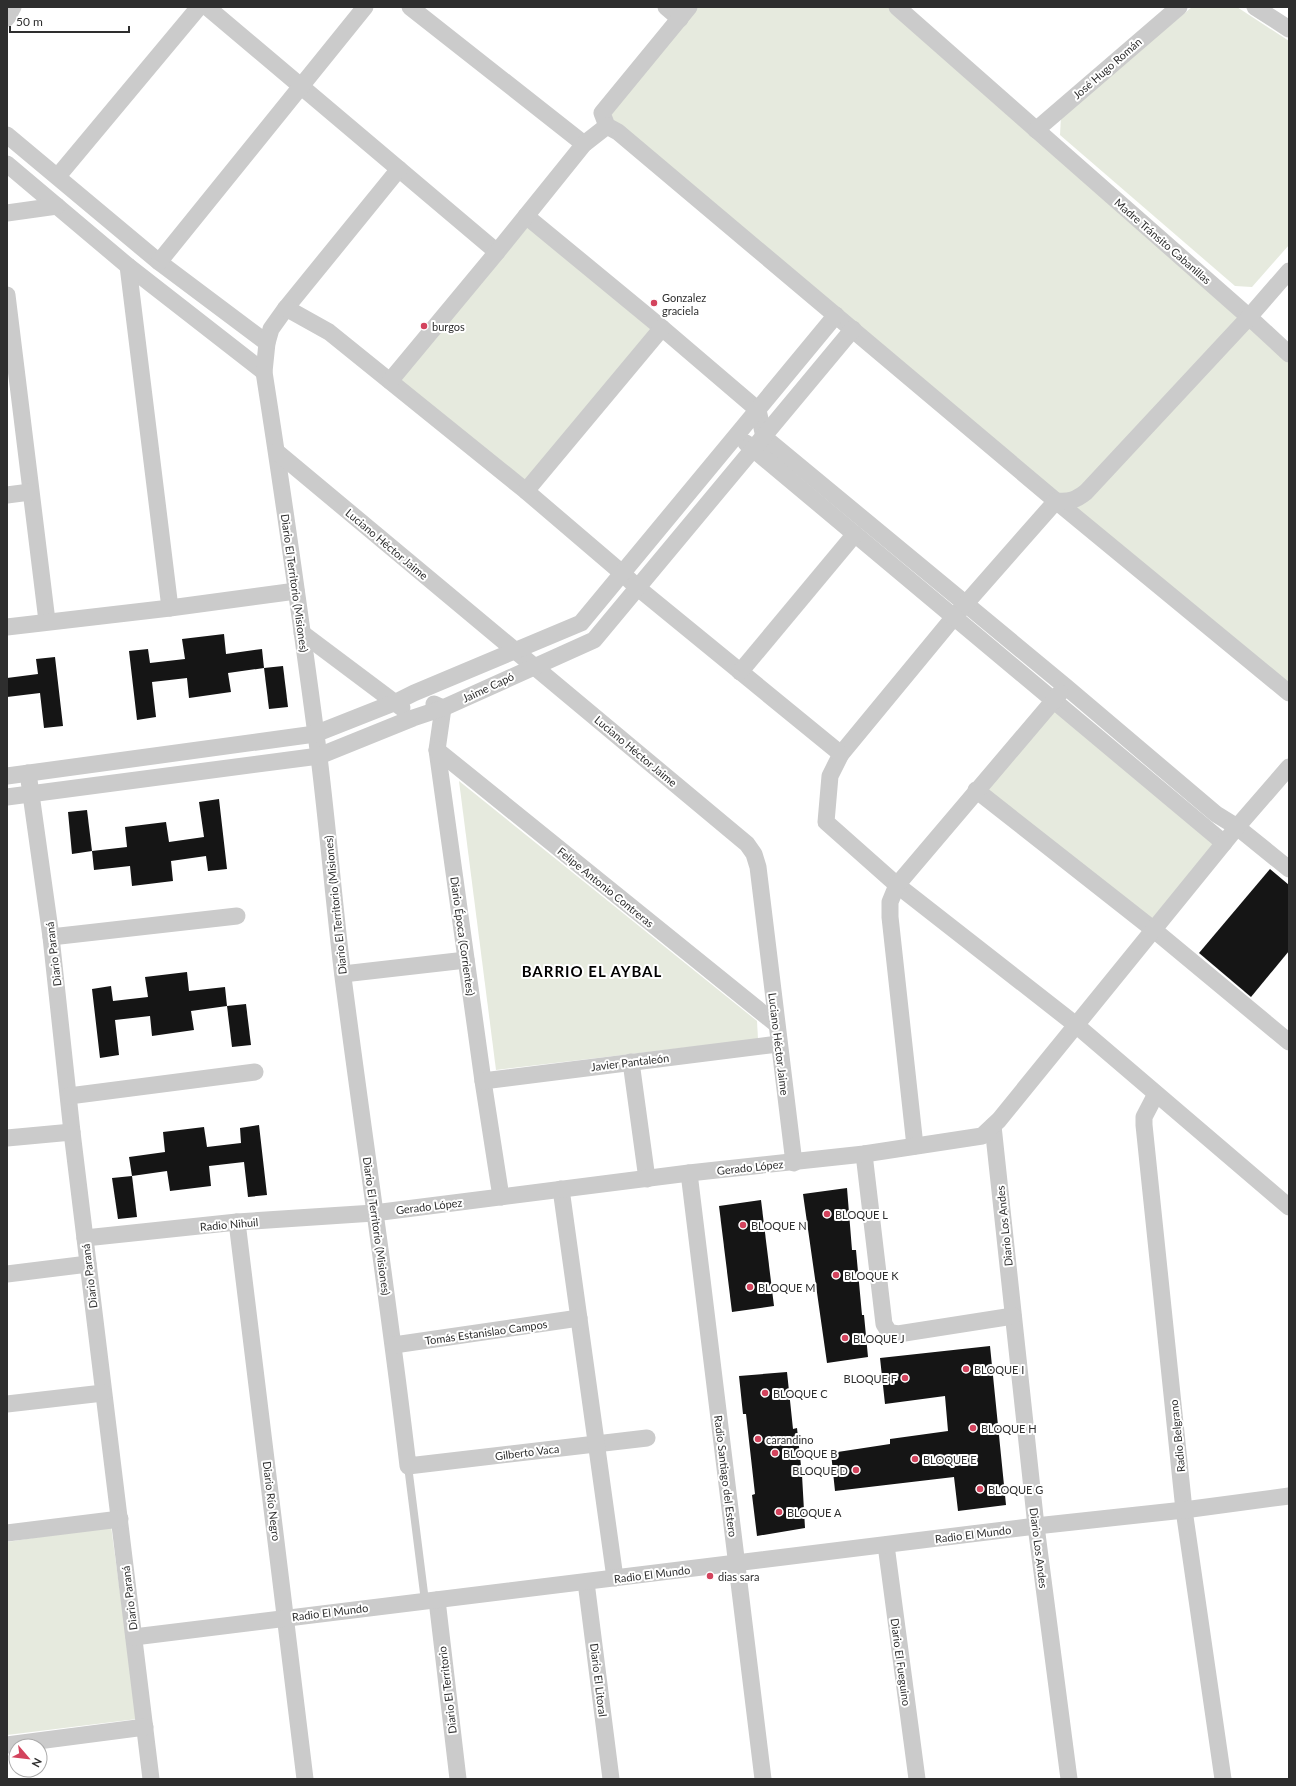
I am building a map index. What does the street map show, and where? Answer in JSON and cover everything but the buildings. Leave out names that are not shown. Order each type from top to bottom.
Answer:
[{"type":"street","points":[[7,18],[13,7]]},
{"type":"street","points":[[58,176],[199,7]]},
{"type":"street","points":[[207,7],[498,252]]},
{"type":"street","points":[[159,262],[302,87],[365,7]]},
{"type":"street","points":[[410,7],[584,144]]},
{"type":"street","points":[[666,7],[685,13],[602,113],[607,126],[618,132],[1056,501],[1289,693]]},
{"type":"street","name":"Madre Tránsito Cabanillas","points":[[897,7],[1250,317],[1289,354]]},
{"type":"street","name":"José Hugo Román","points":[[1036,130],[1178,7]]},
{"type":"street","points":[[1255,7],[1289,29]]},
{"type":"street","points":[[390,381],[498,252],[584,144],[607,126]]},
{"type":"street","points":[[7,135],[58,176],[159,262],[267,343]]},
{"type":"street","points":[[7,164],[128,266],[264,372]]},
{"type":"street","name":"Diario El Territorio (Misiones)","points":[[399,169],[286,308],[271,329],[267,343],[264,372],[319,756],[343,974],[374,1213],[394,1345],[408,1466]]},
{"type":"street","points":[[7,213],[56,206]]},
{"type":"street","points":[[526,216],[662,328],[758,410],[759,443],[855,534],[1224,843]]},
{"type":"street","points":[[128,266],[170,608]]},
{"type":"street","points":[[1056,501],[1068,502],[1076,500],[1086,492],[1250,317],[1289,271]]},
{"type":"street","points":[[7,295],[11,361],[47,621]]},
{"type":"street","points":[[286,308],[329,332],[390,381],[526,491],[638,588],[841,754]]},
{"type":"street","name":"Jaime Capó","points":[[7,776],[315,734],[396,702],[414,693],[581,623],[836,315]]},
{"type":"street","points":[[526,491],[662,328]]},
{"type":"street","name":"Jaime Capó","points":[[7,797],[319,756],[413,718],[443,708],[594,640],[853,329]]},
{"type":"street","points":[[737,435],[759,443],[966,604],[1216,814],[1237,827],[1289,869]]},
{"type":"street","name":"Luciano Héctor Jaime","points":[[276,452],[747,844],[754,854],[758,867],[778,1044],[794,1163]]},
{"type":"street","points":[[7,495],[30,492]]},
{"type":"street","points":[[1056,501],[954,617],[841,754],[830,776],[826,822],[896,885],[1076,1025],[1289,1207]]},
{"type":"street","points":[[740,672],[855,534]]},
{"type":"street","points":[[7,627],[47,621],[170,608],[296,591]]},
{"type":"street","points":[[302,633],[396,702],[413,718]]},
{"type":"street","points":[[915,1146],[890,917],[890,902],[896,885],[1065,686]]},
{"type":"street","points":[[414,693],[443,708]]},
{"type":"street","name":"Diario Época (Corrientes)","points":[[443,708],[437,750],[483,1081],[501,1197]]},
{"type":"street","name":"Felipe Antonio Contreras","points":[[437,750],[776,1024]]},
{"type":"street","name":"Gerado López","points":[[374,1213],[689,1173],[794,1163],[982,1136],[999,1120],[1237,827],[1289,767]]},
{"type":"street","name":"Diario Paraná","points":[[28,773],[51,937],[72,1132],[151,1779]]},
{"type":"street","points":[[976,790],[1154,930],[1289,1042]]},
{"type":"street","points":[[51,937],[237,916]]},
{"type":"street","points":[[343,974],[466,960]]},
{"type":"street","name":"Javier Pantaleón","points":[[483,1081],[778,1044]]},
{"type":"street","points":[[631,1062],[647,1179]]},
{"type":"street","points":[[69,1096],[255,1072]]},
{"type":"street","name":"Radio Belgrano","points":[[1156,1094],[1144,1117],[1144,1124],[1184,1510],[1223,1779]]},
{"type":"street","name":"Diario Los Andes","points":[[993,1126],[1036,1526],[1069,1779]]},
{"type":"street","points":[[7,1138],[72,1132]]},
{"type":"street","points":[[864,1154],[884,1324],[889,1332],[898,1334],[1013,1316]]},
{"type":"street","name":"Radio Santiago del Estero","points":[[689,1173],[763,1779]]},
{"type":"street","points":[[561,1189],[578,1318],[616,1578]]},
{"type":"street","name":"Radio Nihuil","points":[[85,1238],[237,1222],[374,1213]]},
{"type":"street","name":"Diario Río Negro","points":[[237,1222],[305,1779]]},
{"type":"street","points":[[7,1274],[88,1264]]},
{"type":"street","name":"Tomás Estanislao Campos","points":[[394,1345],[578,1318]]},
{"type":"street","points":[[7,1404],[103,1393]]},
{"type":"street","name":"Gilberto Vaca","points":[[408,1466],[647,1438]]},
{"type":"street","name":"Radio El Mundo","points":[[134,1637],[1289,1496]]},
{"type":"street","points":[[7,1533],[120,1519]]},
{"type":"street","name":"Diario El Fueguino","points":[[886,1545],[917,1779]]},
{"type":"street","name":"Diario El Litoral","points":[[586,1582],[611,1779]]},
{"type":"street","name":"Diario El Territorio","points":[[431,1601],[458,1779]]},
{"type":"street","points":[[7,1745],[145,1727]]},
{"type":"lane","points":[[408,1466],[431,1601]]},
{"type":"shaded area","points":[[689,7],[895,7],[1289,359],[1289,692],[603,113]]},
{"type":"shaded area","points":[[1192,7],[1237,7],[1289,41],[1289,245],[1252,287],[1235,286],[1060,135],[1061,116]]},
{"type":"shaded area","points":[[526,216],[662,328],[526,491],[392,381]]},
{"type":"shaded area","points":[[1053,701],[1223,843],[1150,935],[976,790]]},
{"type":"shaded area","points":[[459,781],[757,1021],[758,1039],[496,1070]]},
{"type":"shaded area","points":[[111,1526],[137,1719],[7,1735],[7,1542]]},
{"type":"place","name":"Gonzalez graciela","points":[[654,303]]},
{"type":"place","name":"burgos","points":[[424,326]]},
{"type":"place","name":"BLOQUE L","points":[[827,1214]]},
{"type":"place","name":"BLOQUE N","points":[[743,1225]]},
{"type":"place","name":"BLOQUE K","points":[[836,1275]]},
{"type":"place","name":"BLOQUE M","points":[[750,1287]]},
{"type":"place","name":"BLOQUE J","points":[[845,1338]]},
{"type":"place","name":"BLOQUE I","points":[[966,1369]]},
{"type":"place","name":"BLOQUE F","points":[[905,1378]]},
{"type":"place","name":"BLOQUE C","points":[[765,1393]]},
{"type":"place","name":"BLOQUE H","points":[[973,1428]]},
{"type":"place","name":"carandino","points":[[758,1439]]},
{"type":"place","name":"BLOQUE B","points":[[775,1453]]},
{"type":"place","name":"BLOQUE E","points":[[915,1459]]},
{"type":"place","name":"BLOQUE D","points":[[856,1470]]},
{"type":"place","name":"BLOQUE G","points":[[980,1489]]},
{"type":"place","name":"BLOQUE A","points":[[779,1512]]},
{"type":"place","name":"dias sara","points":[[710,1576]]},
{"type":"district","name":"BARRIO EL AYBAL","points":[[592,971]]}]
